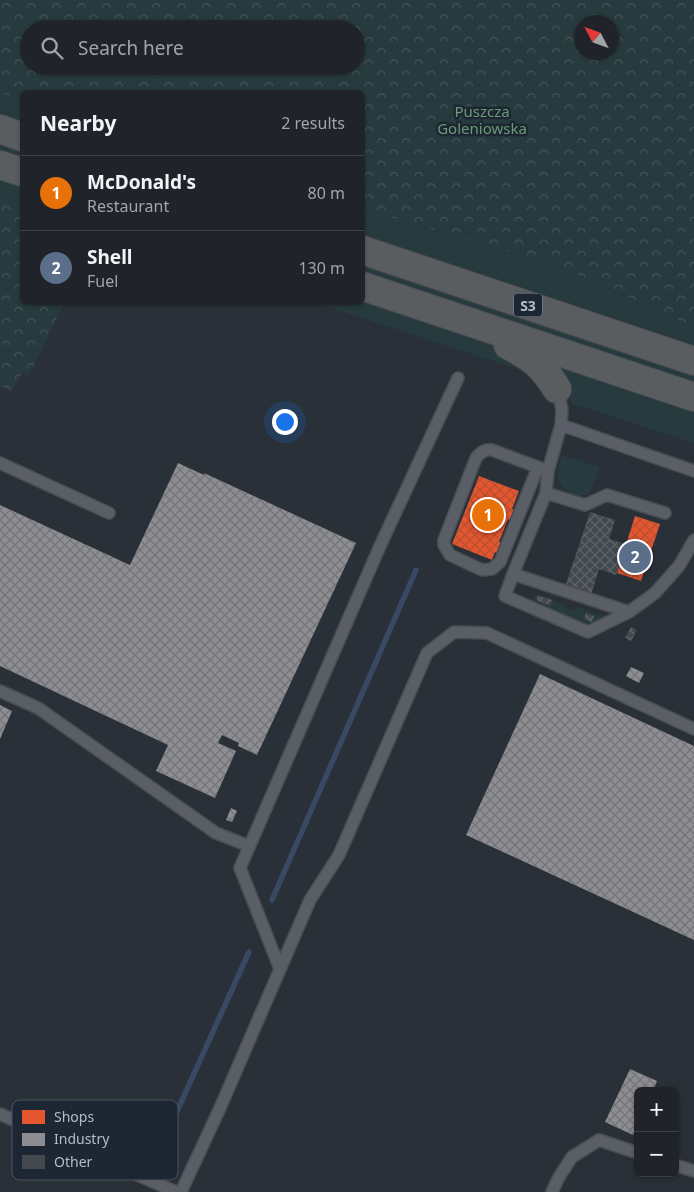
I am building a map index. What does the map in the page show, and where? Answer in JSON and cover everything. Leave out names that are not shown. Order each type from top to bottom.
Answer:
[{"type":"highway","points":[[0,129],[20,135]]},
{"type":"highway","points":[[0,165],[20,171]]},
{"type":"highway","name":"S3","points":[[365,251],[694,361]]},
{"type":"highway","name":"S3","points":[[365,287],[694,397]]},
{"type":"highway","points":[[468,321],[529,356],[545,370],[557,390]]},
{"type":"lane","points":[[280,969],[240,868],[380,546],[458,378]]},
{"type":"lane","points":[[543,469],[505,454],[488,450],[480,454],[476,458],[444,540],[444,545],[450,555],[482,570],[492,568],[500,562],[543,469],[561,425],[562,409],[557,390]]},
{"type":"lane","points":[[561,425],[694,471]]},
{"type":"lane","points":[[0,463],[109,513]]},
{"type":"lane","points":[[543,469],[546,493],[505,596],[588,632],[629,612],[655,593],[679,566],[694,540]]},
{"type":"lane","points":[[546,493],[585,505],[606,495],[665,513]]},
{"type":"lane","points":[[513,574],[629,612]]},
{"type":"lane","points":[[181,1192],[224,1100],[310,900],[339,855],[427,653],[454,632],[487,633],[694,729]]},
{"type":"lane","points":[[0,691],[38,708],[216,833],[249,846]]},
{"type":"lane","points":[[0,1114],[12,1119]]},
{"type":"lane","points":[[552,1192],[572,1157],[599,1140],[634,1152]]},
{"type":"lane","points":[[679,1166],[694,1171]]},
{"type":"lane","points":[[149,1180],[176,1192]]},
{"type":"green space","name":"Puszcza Goleniowska","points":[[0,0],[694,0],[694,327],[557,266],[365,210],[365,90],[20,90],[20,99],[0,92]]},
{"type":"green space","points":[[0,92],[20,99],[20,204],[0,197]]},
{"type":"green space","points":[[0,197],[20,204],[20,305],[63,305],[29,376],[22,373],[12,391],[0,386]]},
{"type":"green space","points":[[365,210],[557,266],[694,327],[694,443],[571,403],[567,385],[322,305],[365,305]]},
{"type":"green space","points":[[562,455],[600,467],[590,493],[580,497],[576,496],[567,491],[561,484],[558,476],[558,467]]},
{"type":"green space","points":[[536,595],[538,596],[536,600],[550,606],[552,600],[574,611],[576,607],[609,618],[592,624],[582,623],[534,601],[533,598]]},
{"type":"building: Shops","points":[[479,476],[519,491],[512,509],[514,510],[510,520],[508,519],[499,542],[502,543],[492,560],[452,544]]},
{"type":"building: Shops","points":[[635,516],[660,524],[641,581],[617,573]]},
{"type":"building: Industry","points":[[178,463],[204,475],[204,473],[356,543],[257,755],[238,746],[239,743],[222,735],[218,743],[236,751],[215,798],[156,771],[168,745],[0,666],[0,505],[130,565]]},
{"type":"building: Industry","points":[[631,667],[644,673],[639,683],[626,676]]},
{"type":"building: Industry","points":[[540,674],[694,746],[694,940],[466,835]]},
{"type":"building: Industry","points":[[0,705],[12,711],[0,739]]},
{"type":"building: Industry","points":[[231,808],[237,811],[232,822],[226,820]]},
{"type":"building: Industry","points":[[630,1069],[657,1081],[655,1087],[634,1087],[633,1135],[605,1122]]},
{"type":"building: Other","points":[[590,512],[615,520],[609,539],[626,544],[616,575],[599,569],[591,595],[565,587]]},
{"type":"building: Other","points":[[538,595],[552,600],[550,606],[536,600]]},
{"type":"building: Other","points":[[586,613],[594,616],[592,622],[584,619]]},
{"type":"building: Other","points":[[631,627],[637,630],[631,641],[625,638]]},
{"type":"waterway","points":[[272,900],[416,570]]},
{"type":"waterway","points":[[178,1109],[249,952]]},
{"type":"place","name":"McDonald's","points":[[488,515]]},
{"type":"place","name":"Shell","points":[[635,557]]}]
